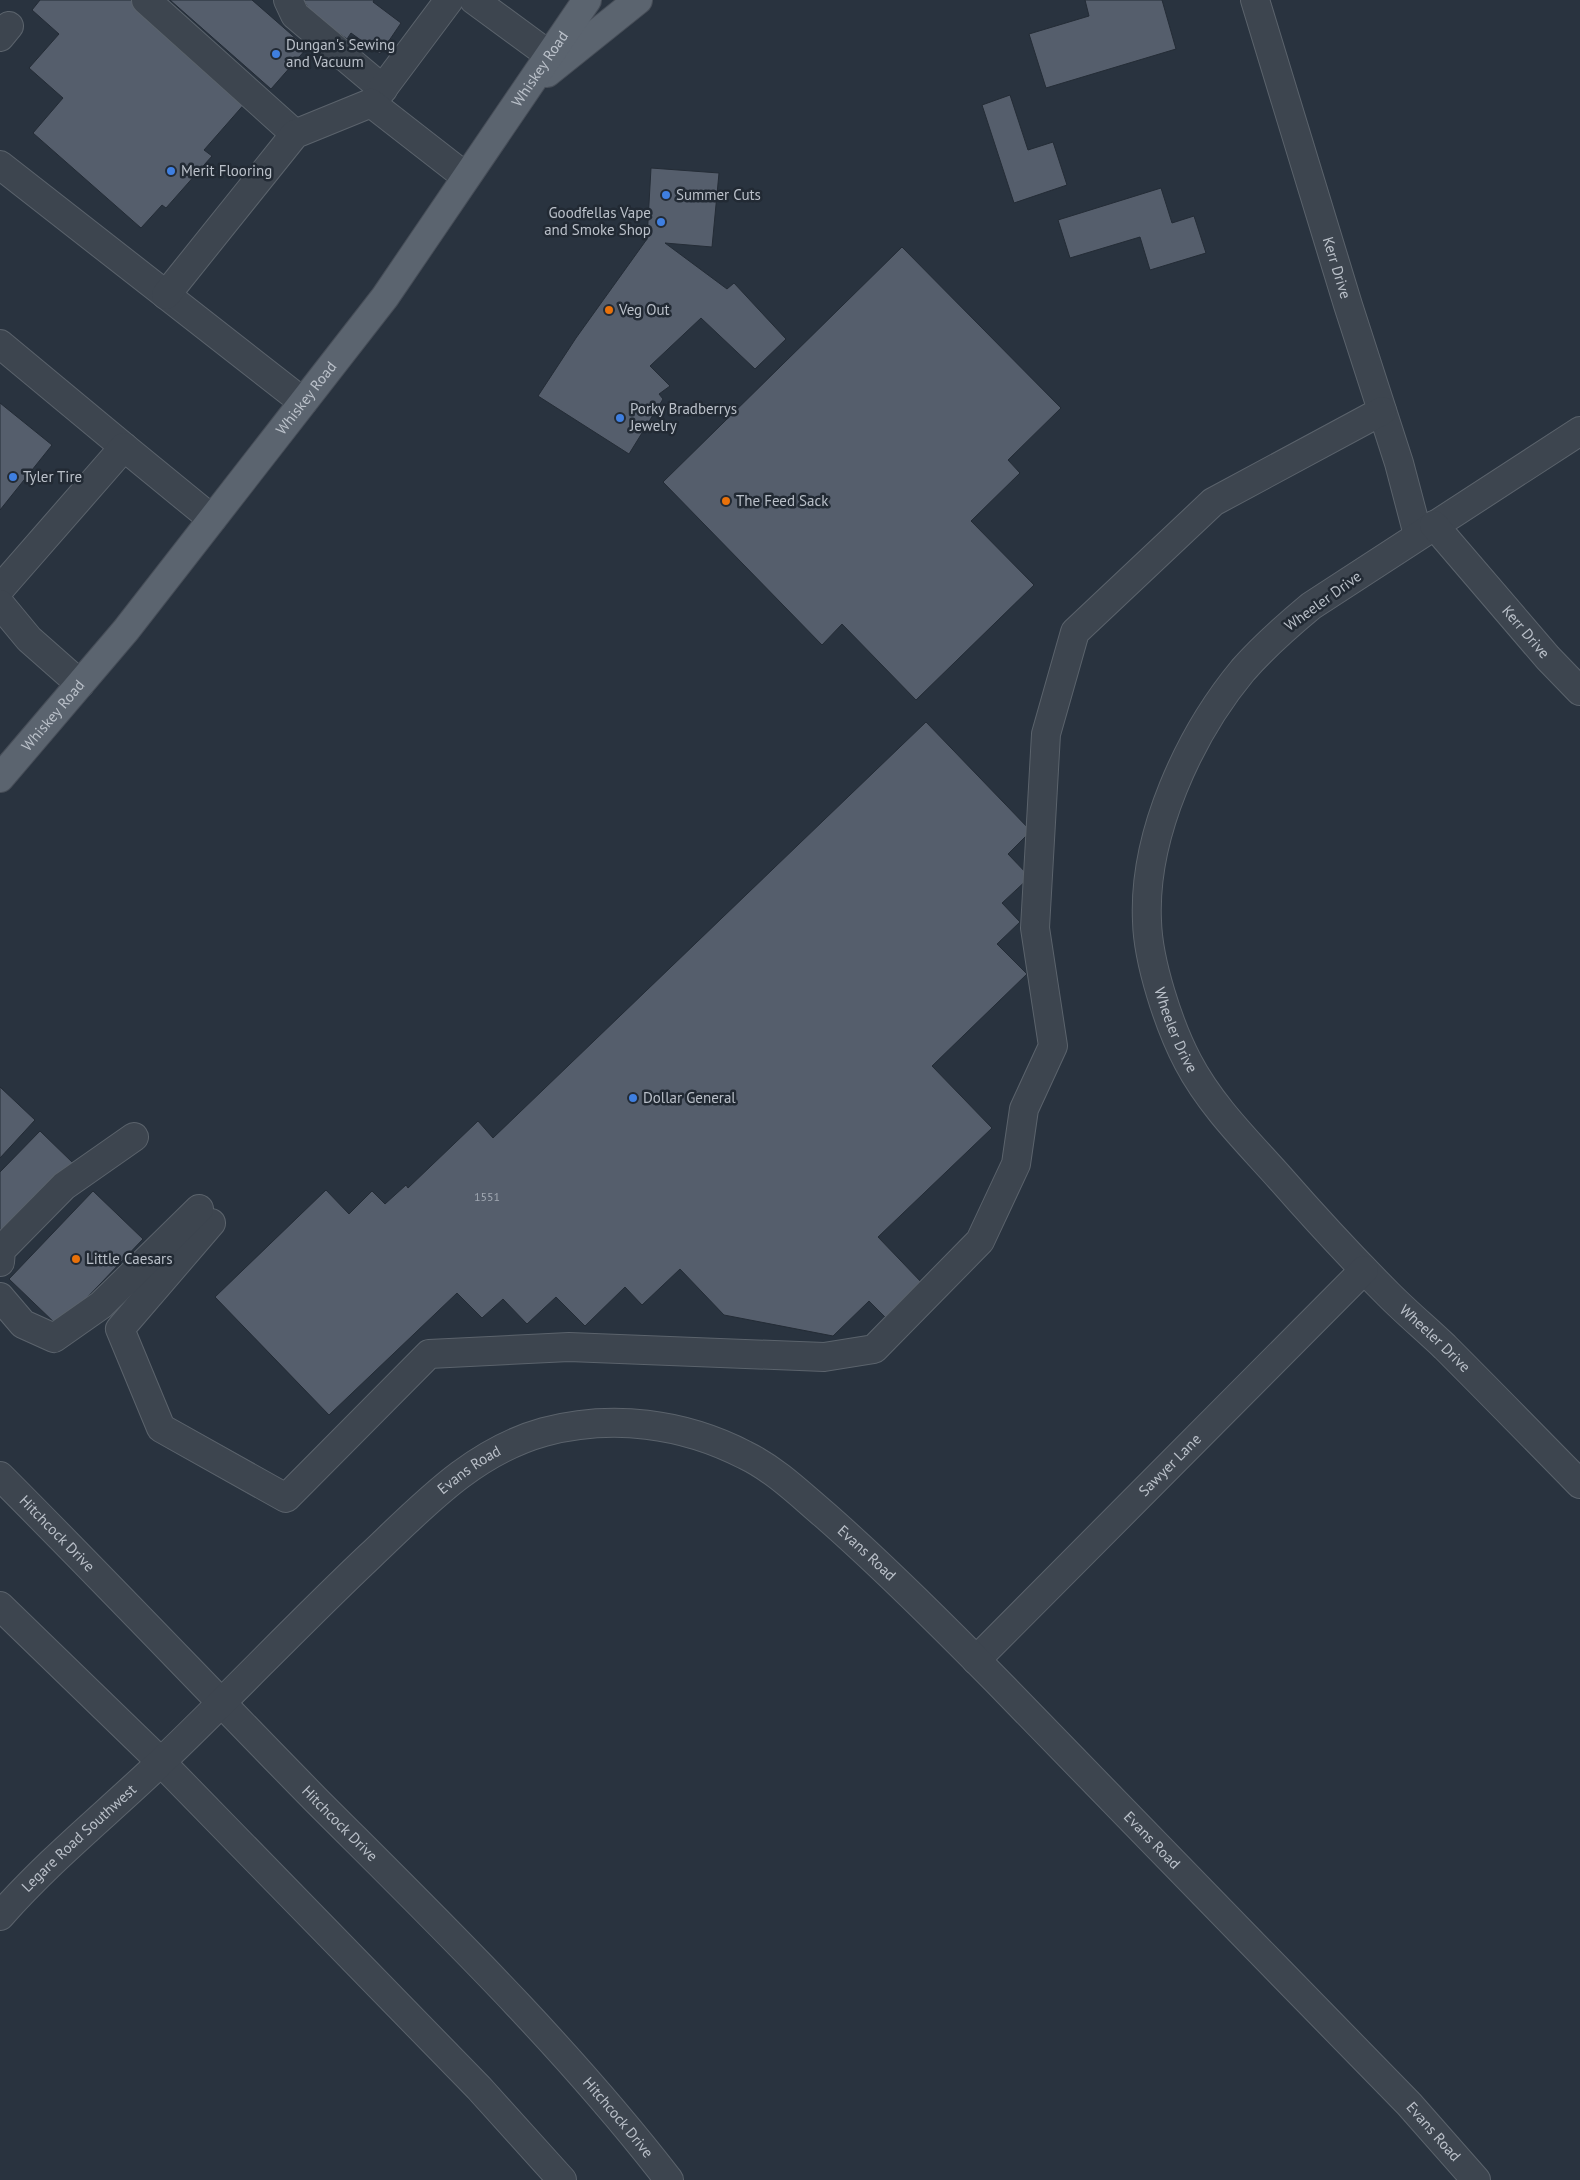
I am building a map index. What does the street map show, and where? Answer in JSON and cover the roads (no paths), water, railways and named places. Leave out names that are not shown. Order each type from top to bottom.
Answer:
[{"type":"main road","name":"Whiskey Road","points":[[0,778],[126,630],[385,297],[587,0]]},
{"type":"main road","points":[[522,93],[638,0]]},
{"type":"street","points":[[146,0],[295,134]]},
{"type":"street","points":[[288,0],[295,15],[377,96],[466,177]]},
{"type":"street","points":[[166,295],[295,134],[377,96],[449,0]]},
{"type":"street","points":[[474,0],[549,55]]},
{"type":"street","name":"Kerr Drive","points":[[1255,0],[1399,463],[1426,530],[1580,691]]},
{"type":"street","points":[[0,165],[302,402]]},
{"type":"street","points":[[0,344],[212,520]]},
{"type":"street","points":[[0,1297],[23,1324],[54,1338],[101,1306],[205,1216],[120,1329],[161,1428],[286,1498],[429,1354],[570,1347],[824,1357],[874,1349],[980,1241],[1016,1164],[1024,1109],[1053,1046],[1036,928],[1036,908],[1046,734],[1075,632],[1213,502],[1382,410]]},
{"type":"street","name":"Wheeler Drive","points":[[1580,431],[1311,606],[1276,635],[1243,670],[1215,708],[1192,748],[1172,791],[1154,844],[1148,881],[1147,921],[1150,955],[1174,1032],[1189,1063],[1215,1105],[1320,1224],[1364,1270],[1443,1346],[1580,1484]]},
{"type":"street","points":[[0,589],[124,447]]},
{"type":"street","points":[[0,604],[29,639],[80,684]]},
{"type":"street","points":[[0,1262],[1,1250],[64,1186],[134,1138]]},
{"type":"street","name":"Sawyer Lane","points":[[976,1660],[1364,1270]]},
{"type":"street","name":"Evans Road","points":[[162,1762],[348,1576],[442,1488],[474,1464],[508,1445],[545,1432],[594,1424],[633,1423],[674,1428],[712,1440],[749,1456],[783,1479],[882,1566],[1409,2104],[1476,2180]]},
{"type":"street","name":"Hitchcock Drive","points":[[0,1476],[221,1703],[512,1996],[582,2074],[669,2180]]},
{"type":"street","points":[[0,1606],[162,1762],[479,2088],[562,2180]]},
{"type":"street","name":"Legare Road Southwest","points":[[0,1916],[82,1833],[162,1762]]},
{"type":"place","name":"Dungan's Sewing and Vacuum","points":[[276,54]]},
{"type":"place","name":"Merit Flooring","points":[[171,171]]},
{"type":"place","name":"Summer Cuts","points":[[666,195]]},
{"type":"place","name":"Goodfellas Vape and Smoke Shop","points":[[661,222]]},
{"type":"place","name":"Veg Out","points":[[609,310]]},
{"type":"place","name":"Porky Bradberrys Jewelry","points":[[620,418]]},
{"type":"place","name":"Tyler Tire","points":[[13,477]]},
{"type":"place","name":"The Feed Sack","points":[[726,501]]},
{"type":"place","name":"Dollar General","points":[[633,1098]]},
{"type":"place","name":"Little Caesars","points":[[76,1259]]}]
